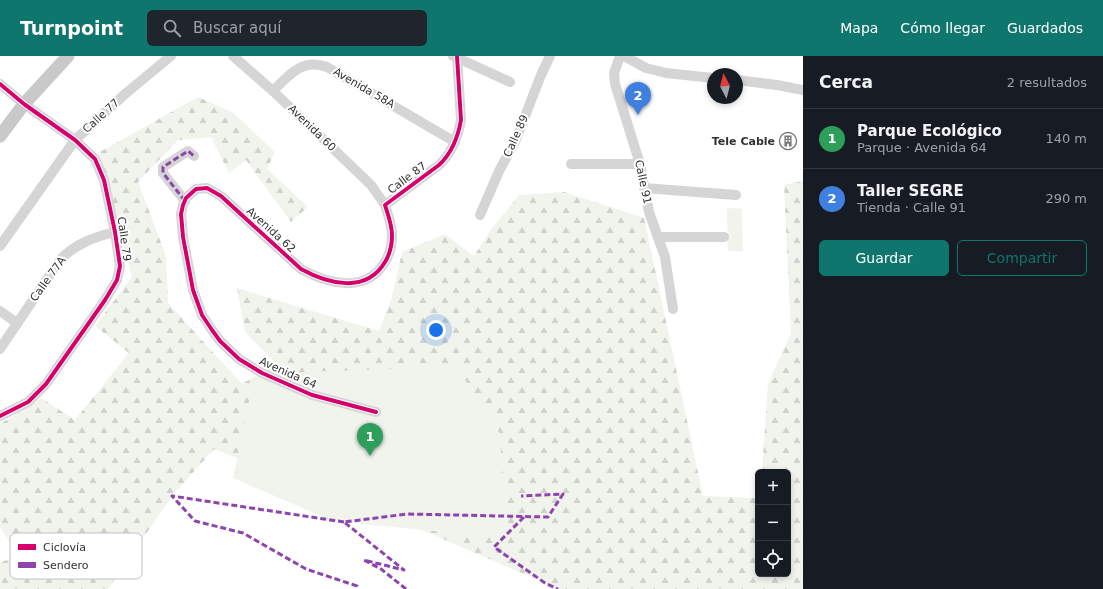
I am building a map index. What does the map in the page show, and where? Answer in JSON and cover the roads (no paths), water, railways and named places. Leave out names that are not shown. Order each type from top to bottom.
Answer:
[{"type":"main road","points":[[0,136],[24,104],[68,56]]},
{"type":"street","name":"Calle 77","points":[[0,246],[74,140],[125,94],[171,56]]},
{"type":"street","name":"Avenida 60","points":[[233,56],[273,91],[371,185],[385,205]]},
{"type":"street","name":"Calle 89","points":[[480,215],[500,169],[515,142],[550,56]]},
{"type":"street","name":"Calle 91","points":[[620,56],[614,73],[614,84],[640,164],[649,212],[665,256],[673,309]]},
{"type":"street","points":[[624,56],[646,68],[666,73],[707,77]]},
{"type":"street","points":[[456,57],[510,82]]},
{"type":"street","name":"Calle 87","points":[[337,283],[353,283],[364,280],[381,270],[390,250],[392,236],[385,205],[439,165],[448,156],[456,142],[461,120],[456,57]]},
{"type":"street","name":"Avenida 58A","points":[[273,91],[298,68],[306,65],[320,64],[456,142]]},
{"type":"street","points":[[743,81],[803,90]]},
{"type":"street","points":[[0,84],[24,104]]},
{"type":"street","name":"Calle 79","points":[[0,416],[28,402],[42,389],[105,300],[117,280],[120,266],[115,232],[104,180],[95,159],[74,140],[24,104]]},
{"type":"street","points":[[184,201],[163,173],[163,167],[188,150],[194,156]]},
{"type":"street","points":[[571,164],[640,164]]},
{"type":"street","name":"Avenida 62","points":[[184,201],[190,193],[196,189],[207,188],[213,190],[301,269],[319,278],[337,283]]},
{"type":"street","points":[[644,188],[736,195]]},
{"type":"street","name":"Avenida 64","points":[[184,201],[181,214],[181,223],[193,290],[202,315],[220,342],[239,359],[262,373],[312,395],[376,412]]},
{"type":"street","name":"Calle 77A","points":[[0,349],[60,260],[77,246],[97,236],[115,232]]},
{"type":"street","points":[[658,237],[724,237]]},
{"type":"street","points":[[0,311],[17,323]]},
{"type":"place","name":"Taller SEGRE","points":[[638,115]]},
{"type":"place","name":"Tele Cable","points":[[788,141]]},
{"type":"place","name":"Parque Ecológico","points":[[370,456]]}]
